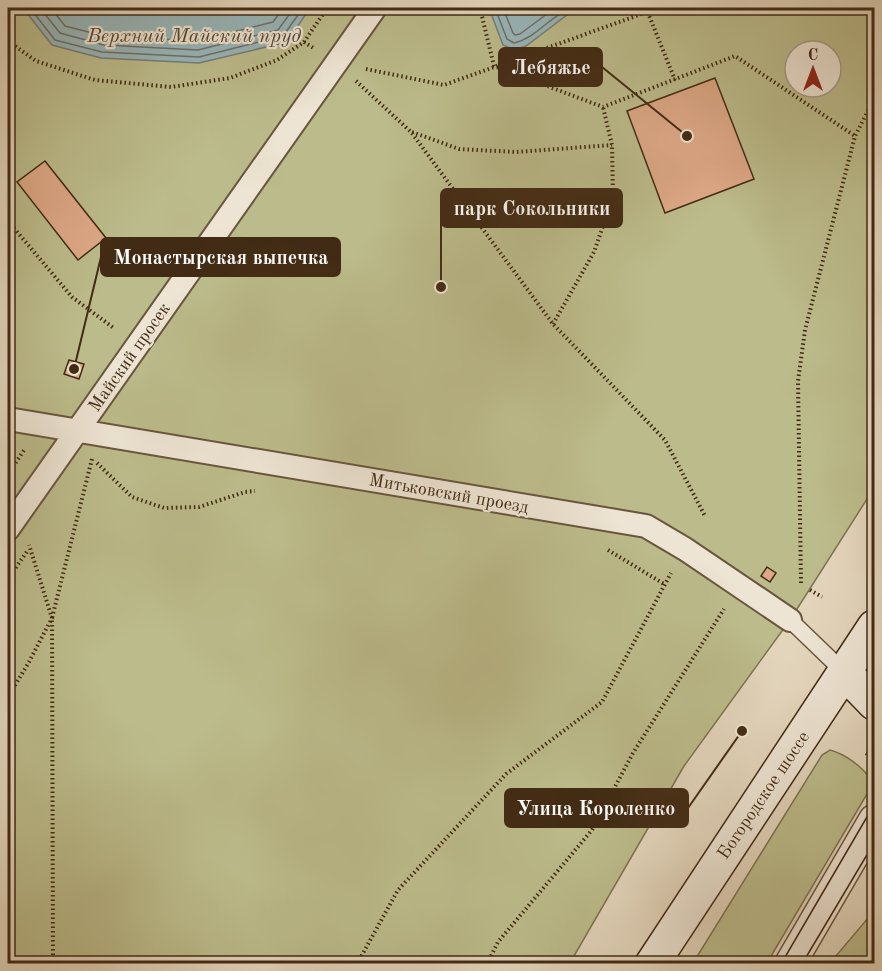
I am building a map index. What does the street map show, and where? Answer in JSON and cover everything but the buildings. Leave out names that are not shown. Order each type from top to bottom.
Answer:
[{"type":"main road","name":"Богородское шоссе","points":[[652,963],[874,627]]},
{"type":"main road","points":[[845,673],[874,703]]},
{"type":"street","name":"Майский просек","points":[[8,528],[375,8]]},
{"type":"street","name":"Митьковский проезд","points":[[8,419],[646,526],[685,549],[790,620]]},
{"type":"street","points":[[790,963],[874,820]]},
{"type":"lane","name":"Митьковский проезд","points":[[790,620],[845,673]]},
{"type":"path","points":[[8,40],[36,61],[95,80],[171,87],[230,78],[277,60],[304,42],[327,8]]},
{"type":"path","points":[[480,8],[494,66]]},
{"type":"path","points":[[336,62],[444,85],[647,9],[658,8]]},
{"type":"path","points":[[647,9],[675,80]]},
{"type":"path","points":[[494,66],[603,107],[735,56],[855,136]]},
{"type":"path","points":[[336,62],[411,132],[553,324],[665,440],[705,516]]},
{"type":"path","points":[[801,583],[798,381],[805,330],[855,136],[874,99]]},
{"type":"path","points":[[553,324],[594,252],[613,197],[612,145],[603,107]]},
{"type":"path","points":[[411,132],[459,149],[516,152],[612,145]]},
{"type":"path","points":[[8,221],[72,297],[136,346]]},
{"type":"path","points":[[8,474],[27,446]]},
{"type":"path","points":[[8,697],[51,618],[93,459],[132,497],[164,508],[199,507],[256,490]]},
{"type":"path","points":[[8,528],[31,546],[51,618],[53,963]]},
{"type":"path","points":[[357,963],[398,891],[506,774],[602,702],[664,584],[610,550],[598,548]]},
{"type":"path","points":[[487,963],[498,942],[592,830],[633,753],[739,585]]},
{"type":"path","points":[[810,590],[822,597]]},
{"type":"path","points":[[866,753],[874,758]]},
{"type":"shaded area","points":[[8,8],[874,8],[874,488],[790,620],[684,766],[570,963],[8,963]]},
{"type":"shaded area","points":[[830,750],[847,758],[863,770],[871,780],[870,789],[767,963],[693,963],[822,755]]},
{"type":"shaded area","points":[[874,911],[874,963],[830,963]]},
{"type":"water","name":"Верхний Майский пруд","points":[[23,8],[310,8],[287,42],[199,63],[101,58],[52,45]]},
{"type":"water","points":[[489,8],[591,8],[567,15],[526,46],[514,50],[503,45]]},
{"type":"tram line","points":[[781,964],[874,805]]},
{"type":"tram line","points":[[802,964],[874,843]]},
{"type":"place","name":"Лебяжье","points":[[687,136]]},
{"type":"place","name":"парк Сокольники","points":[[441,287]]},
{"type":"place","name":"Монастырская выпечка","points":[[74,369]]},
{"type":"place","name":"Улица Короленко","points":[[742,731]]}]
